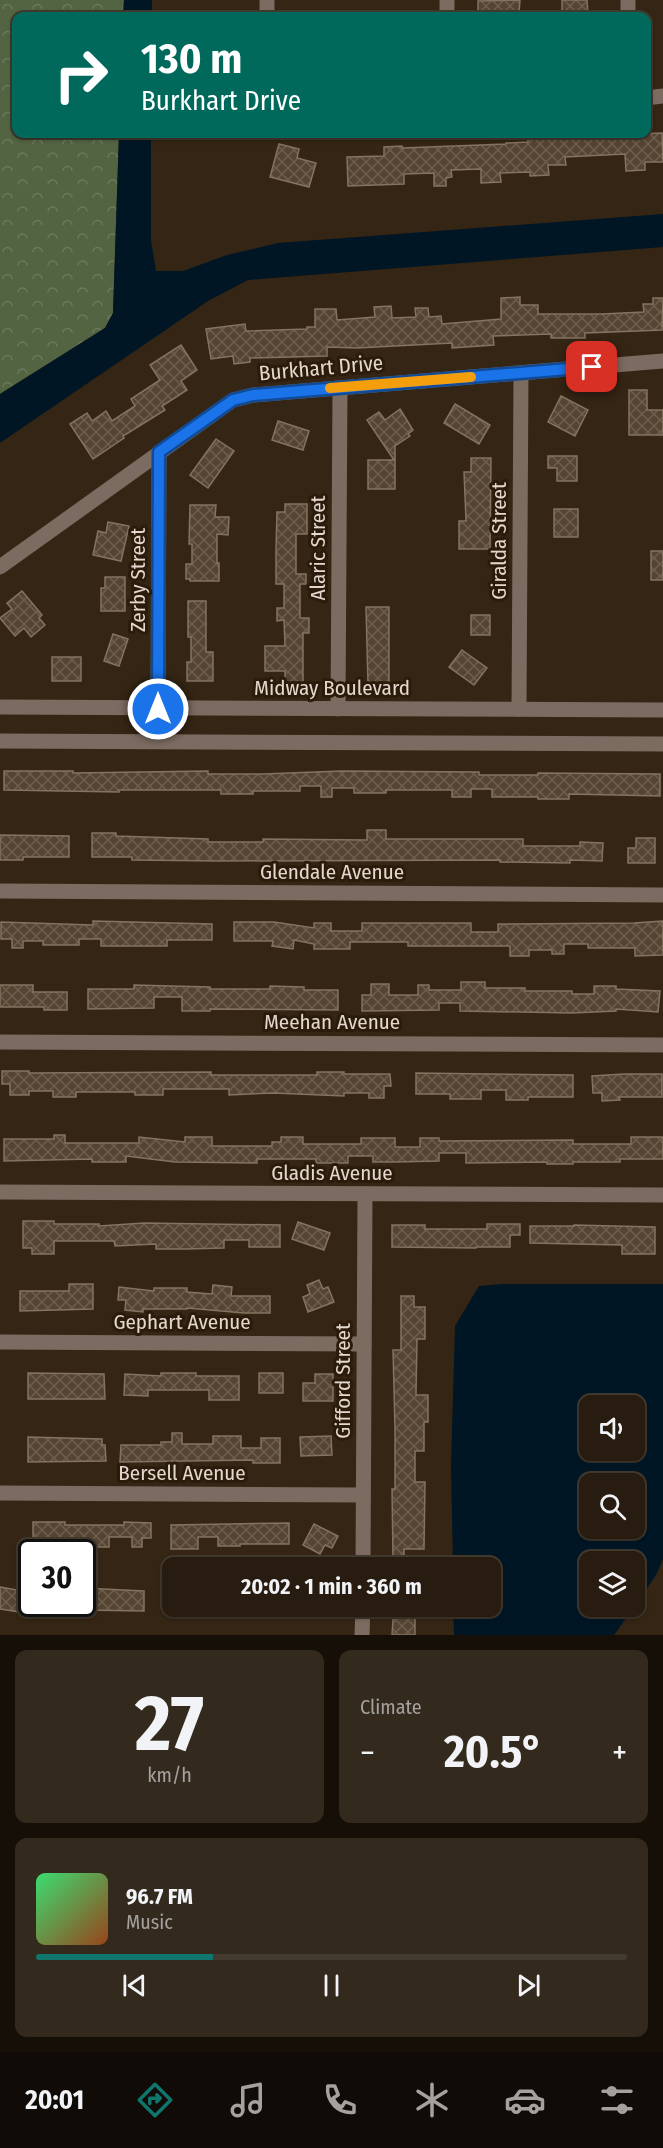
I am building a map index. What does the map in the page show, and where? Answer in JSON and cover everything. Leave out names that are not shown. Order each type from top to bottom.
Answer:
[{"type":"street","name":"Burkhart Drive","points":[[0,567],[233,400],[253,395],[663,361]]},
{"type":"street","name":"Giralda Street","points":[[519,709],[521,372]]},
{"type":"street","name":"Alaric Street","points":[[338,709],[340,388]]},
{"type":"street","name":"Zerby Street","points":[[158,709],[159,452]]},
{"type":"street","name":"Midway Boulevard","points":[[0,707],[663,710]]},
{"type":"street","points":[[0,741],[663,744]]},
{"type":"street","name":"Glendale Avenue","points":[[0,891],[663,895]]},
{"type":"street","name":"Meehan Avenue","points":[[0,1042],[663,1045]]},
{"type":"street","name":"Gladis Avenue","points":[[0,1192],[663,1195]]},
{"type":"street","name":"Gifford Street","points":[[363,1557],[365,1194]]},
{"type":"street","name":"Gephart Avenue","points":[[0,1342],[364,1344]]},
{"type":"street","name":"Bersell Avenue","points":[[0,1493],[363,1494]]},
{"type":"street","points":[[362,1635],[363,1617]]},
{"type":"green space","points":[[0,0],[124,0],[123,12],[12,12],[12,138],[119,138],[113,313],[105,328],[0,394]]},
{"type":"water","points":[[124,0],[152,0],[152,12],[123,12]]},
{"type":"water","points":[[119,138],[151,138],[151,240],[156,271],[183,271],[227,255],[278,243],[663,214],[663,247],[248,280],[208,301],[0,443],[0,394],[105,328],[113,313]]},
{"type":"water","points":[[663,1284],[663,1559],[645,1591],[645,1551],[579,1551],[579,1617],[627,1617],[614,1635],[454,1635],[453,1617],[501,1617],[501,1557],[453,1557],[451,1465],[455,1326],[479,1286]]},
{"type":"building","points":[[520,0],[519,12],[478,12],[478,1]]},
{"type":"building","points":[[562,0],[587,0],[588,12],[562,12]]},
{"type":"building","points":[[651,133],[662,133],[663,162],[645,162],[645,170],[626,171],[625,154],[565,157],[566,165],[548,165],[549,175],[530,176],[530,172],[500,173],[501,182],[481,183],[481,169],[451,170],[452,177],[446,178],[446,186],[434,186],[434,173],[404,174],[404,184],[348,186],[347,157],[384,156],[384,147],[506,144],[528,142],[528,139],[553,138],[651,138]]},
{"type":"building","points":[[279,144],[299,149],[297,158],[316,163],[309,187],[270,177]]},
{"type":"building","points":[[520,297],[520,305],[538,305],[538,314],[644,312],[643,304],[653,304],[653,298],[663,298],[662,330],[585,333],[585,338],[551,338],[551,334],[493,336],[494,345],[452,348],[452,343],[357,348],[327,347],[327,356],[250,358],[250,362],[234,364],[233,356],[211,359],[206,329],[245,324],[246,331],[307,329],[307,327],[315,327],[315,309],[336,309],[337,320],[375,317],[374,307],[391,306],[392,318],[416,317],[415,308],[428,308],[429,317],[441,316],[442,324],[501,319],[501,298]]},
{"type":"building","points":[[181,345],[197,370],[181,381],[187,390],[162,406],[165,410],[123,436],[124,438],[93,459],[70,424],[87,413],[92,421],[106,411],[112,421],[135,406],[131,399],[160,380],[150,365]]},
{"type":"building","points":[[629,390],[647,390],[647,410],[663,410],[663,435],[629,435]]},
{"type":"building","points":[[561,396],[588,410],[575,436],[548,422]]},
{"type":"building","points":[[455,404],[490,425],[479,444],[444,423]]},
{"type":"building","points":[[400,409],[413,430],[408,434],[410,436],[395,446],[395,489],[368,489],[368,460],[394,460],[367,420],[379,412],[385,420]]},
{"type":"building","points":[[278,421],[309,431],[303,450],[272,440]]},
{"type":"building","points":[[216,439],[234,451],[208,488],[190,475]]},
{"type":"building","points":[[548,456],[577,456],[577,481],[557,481],[557,468],[548,468]]},
{"type":"building","points":[[471,458],[491,458],[490,549],[459,549],[459,521],[466,521],[464,472],[471,472]]},
{"type":"building","points":[[285,504],[307,504],[307,534],[296,534],[296,574],[306,574],[306,584],[300,584],[300,618],[309,618],[309,633],[303,633],[303,683],[285,683],[285,671],[265,671],[265,646],[285,646],[284,620],[277,621],[277,608],[284,608],[284,584],[276,584],[276,550],[277,512],[285,512]]},
{"type":"building","points":[[190,505],[216,505],[215,517],[229,517],[228,535],[217,534],[219,581],[186,579],[186,564],[192,564],[192,544],[189,544]]},
{"type":"building","points":[[554,509],[578,509],[578,537],[554,537]]},
{"type":"building","points":[[108,522],[129,526],[121,561],[93,555],[98,531],[106,533]]},
{"type":"building","points":[[651,551],[663,551],[663,580],[651,580]]},
{"type":"building","points":[[105,577],[125,577],[125,611],[101,611],[101,588],[105,588]]},
{"type":"building","points":[[22,591],[42,615],[39,618],[45,625],[31,637],[24,628],[15,636],[0,618],[12,609],[7,603]]},
{"type":"building","points":[[188,601],[206,601],[206,652],[213,652],[213,681],[187,681],[187,662],[191,662]]},
{"type":"building","points":[[366,607],[389,607],[389,685],[368,685]]},
{"type":"building","points":[[471,615],[490,615],[490,635],[471,635]]},
{"type":"building","points":[[113,634],[128,639],[119,666],[104,661]]},
{"type":"building","points":[[462,650],[487,668],[474,685],[449,667]]},
{"type":"building","points":[[52,657],[81,657],[81,681],[52,681]]},
{"type":"building","points":[[4,771],[73,771],[73,773],[208,771],[208,774],[341,771],[479,772],[479,775],[660,774],[660,796],[569,794],[569,799],[538,799],[538,797],[492,797],[492,789],[471,789],[471,797],[452,797],[452,790],[386,790],[386,793],[354,793],[354,788],[332,788],[332,797],[321,797],[321,786],[300,786],[300,791],[253,791],[253,794],[221,794],[221,790],[119,790],[119,792],[4,790]]},
{"type":"building","points":[[367,830],[386,830],[386,839],[523,839],[523,846],[580,846],[580,842],[603,843],[602,861],[570,860],[570,863],[500,862],[500,860],[219,861],[92,857],[92,833],[208,839],[208,842],[263,842],[263,839],[367,840]]},
{"type":"building","points":[[0,835],[69,836],[69,857],[23,857],[23,860],[0,860]]},
{"type":"building","points":[[636,838],[655,838],[655,863],[628,863],[628,848],[636,848]]},
{"type":"building","points":[[93,921],[212,924],[212,940],[167,940],[167,946],[101,946],[101,939],[79,939],[79,945],[43,945],[43,941],[23,941],[23,948],[12,948],[12,939],[1,939],[1,922],[93,925]]},
{"type":"building","points":[[663,921],[663,955],[635,956],[635,948],[588,948],[588,944],[564,944],[564,954],[552,954],[552,950],[529,950],[529,956],[510,956],[510,946],[408,946],[408,942],[350,942],[350,949],[314,949],[314,944],[294,940],[293,949],[272,946],[273,941],[234,941],[234,922],[274,922],[314,928],[314,923],[331,923],[331,931],[362,931],[362,923],[471,923],[471,932],[498,932],[498,924]]},
{"type":"building","points":[[461,982],[485,982],[485,988],[572,991],[572,994],[594,994],[594,986],[660,991],[658,1012],[616,1009],[616,1011],[572,1013],[460,1011],[460,1003],[439,1003],[439,1010],[362,1011],[362,995],[371,995],[371,984],[389,984],[389,995],[418,995],[418,985],[429,985],[429,990],[461,990]]},
{"type":"building","points":[[0,985],[33,985],[33,992],[67,992],[67,1010],[44,1010],[44,1007],[0,1007]]},
{"type":"building","points":[[134,985],[210,987],[210,989],[270,989],[270,986],[304,987],[304,990],[338,990],[338,1010],[210,1009],[210,1011],[182,1011],[182,997],[154,997],[154,1008],[88,1009],[88,989],[134,989]]},
{"type":"building","points":[[2,1071],[29,1071],[29,1073],[211,1072],[211,1075],[317,1075],[317,1072],[344,1072],[344,1074],[390,1074],[391,1086],[384,1086],[384,1098],[369,1098],[369,1093],[344,1093],[344,1096],[273,1093],[229,1095],[229,1089],[163,1089],[163,1095],[135,1095],[135,1092],[76,1092],[76,1097],[53,1097],[53,1091],[29,1091],[29,1095],[10,1095],[10,1084],[2,1084]]},
{"type":"building","points":[[416,1073],[573,1075],[573,1097],[528,1097],[528,1100],[506,1100],[506,1090],[481,1090],[481,1099],[450,1099],[450,1094],[416,1094]]},
{"type":"building","points":[[662,1074],[662,1097],[619,1097],[620,1100],[602,1101],[602,1093],[593,1093],[592,1076]]},
{"type":"building","points":[[54,1135],[65,1135],[65,1143],[139,1143],[139,1137],[185,1142],[185,1137],[212,1137],[212,1146],[272,1146],[272,1142],[281,1142],[281,1137],[303,1137],[303,1144],[361,1144],[361,1138],[395,1138],[395,1147],[420,1147],[420,1138],[439,1138],[439,1141],[573,1140],[573,1144],[631,1144],[631,1137],[663,1137],[663,1159],[620,1159],[620,1162],[573,1162],[573,1164],[466,1163],[466,1153],[439,1153],[439,1161],[373,1162],[373,1156],[348,1156],[348,1163],[316,1163],[316,1159],[257,1159],[257,1163],[175,1162],[126,1156],[126,1162],[92,1162],[92,1159],[4,1161],[4,1139],[54,1139]]},
{"type":"building","points":[[23,1221],[54,1221],[54,1224],[99,1224],[99,1226],[144,1223],[280,1225],[280,1247],[249,1247],[249,1240],[224,1240],[224,1248],[186,1249],[156,1249],[156,1244],[115,1246],[114,1241],[54,1241],[54,1254],[32,1254],[32,1248],[23,1248]]},
{"type":"building","points":[[298,1222],[330,1233],[324,1250],[292,1239]]},
{"type":"building","points":[[487,1224],[520,1224],[520,1235],[510,1235],[510,1247],[392,1247],[392,1225],[425,1225],[425,1229],[487,1229]]},
{"type":"building","points":[[530,1226],[655,1227],[655,1254],[622,1254],[622,1245],[530,1243]]},
{"type":"building","points":[[319,1280],[323,1289],[328,1287],[334,1302],[308,1312],[303,1297],[310,1294],[307,1285]]},
{"type":"building","points":[[69,1284],[93,1284],[93,1309],[20,1311],[20,1291],[69,1291]]},
{"type":"building","points":[[213,1285],[232,1287],[231,1296],[270,1296],[270,1313],[187,1308],[143,1309],[143,1312],[125,1310],[126,1300],[118,1300],[119,1287],[154,1291],[154,1288],[187,1288],[187,1292],[212,1294]]},
{"type":"building","points":[[401,1296],[414,1296],[414,1307],[425,1307],[425,1339],[417,1339],[416,1395],[428,1395],[428,1422],[424,1422],[424,1451],[415,1451],[415,1482],[425,1482],[424,1549],[404,1549],[404,1557],[393,1557],[392,1489],[395,1489],[393,1350],[401,1350]]},
{"type":"building","points":[[28,1373],[104,1374],[105,1399],[28,1399]]},
{"type":"building","points":[[161,1373],[239,1376],[239,1400],[209,1400],[209,1390],[148,1390],[148,1396],[124,1395],[125,1374],[161,1376]]},
{"type":"building","points":[[259,1373],[283,1373],[283,1393],[259,1393]]},
{"type":"building","points":[[315,1374],[333,1374],[333,1401],[303,1401],[303,1383],[315,1383]]},
{"type":"building","points":[[172,1433],[182,1433],[182,1444],[213,1444],[213,1436],[241,1436],[241,1448],[261,1448],[261,1438],[280,1438],[280,1463],[253,1463],[253,1460],[120,1462],[121,1445],[161,1445],[161,1442],[172,1442]]},
{"type":"building","points":[[331,1436],[332,1455],[301,1456],[300,1437]]},
{"type":"building","points":[[28,1437],[102,1439],[102,1445],[105,1445],[106,1461],[28,1462]]},
{"type":"building","points":[[33,1522],[65,1522],[65,1525],[151,1523],[151,1538],[142,1538],[142,1547],[132,1547],[132,1537],[109,1537],[109,1547],[96,1547],[96,1539],[33,1539]]},
{"type":"building","points":[[289,1523],[289,1544],[218,1546],[218,1537],[198,1537],[198,1549],[171,1549],[171,1525]]},
{"type":"building","points":[[314,1524],[338,1536],[332,1548],[325,1545],[320,1554],[303,1545]]},
{"type":"building","points":[[0,1587],[17,1590],[18,1612],[0,1609]]},
{"type":"building","points":[[96,1589],[144,1591],[144,1611],[96,1610]]},
{"type":"building","points":[[393,1617],[415,1617],[415,1635],[392,1635]]},
{"type":"slow traffic","points":[[330,388],[471,377]]},
{"type":"route","points":[[158,709],[159,452],[233,400],[253,395],[592,367]]}]
